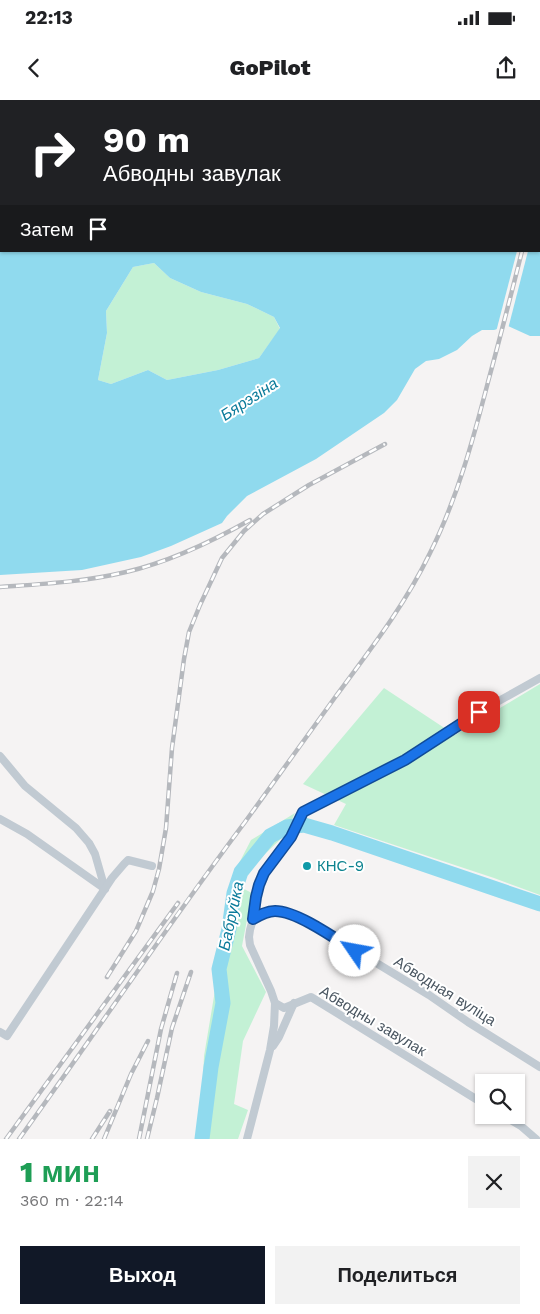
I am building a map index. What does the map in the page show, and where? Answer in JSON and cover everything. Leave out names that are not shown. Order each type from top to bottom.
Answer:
[{"type":"street","points":[[247,1139],[270,1050],[274,1026],[275,1003],[250,944],[249,937],[256,897],[264,873],[291,837],[303,812],[405,760],[479,712],[540,678]]},
{"type":"street","points":[[0,756],[25,786],[76,828],[90,843],[105,889]]},
{"type":"street","points":[[2,823],[26,834],[105,889]]},
{"type":"street","points":[[0,1032],[7,1036],[112,878],[124,864],[128,860],[152,866]]},
{"type":"street","name":"Абводная вуліца","points":[[253,919],[268,911],[283,912],[298,917],[429,996],[540,1067]]},
{"type":"street","name":"Абводны завулак","points":[[275,1003],[284,1008],[311,997],[475,1098]]},
{"type":"street","points":[[270,1050],[279,1037],[294,1003]]},
{"type":"street","points":[[518,1124],[536,1139]]},
{"type":"green space","points":[[154,263],[170,278],[201,292],[247,304],[274,317],[280,329],[259,358],[218,370],[167,380],[148,370],[111,384],[98,380],[107,333],[106,311],[133,267]]},
{"type":"green space","points":[[540,684],[540,895],[334,825],[346,804],[303,784],[384,688],[455,735]]},
{"type":"green space","points":[[295,813],[285,835],[250,868],[242,888],[252,893],[242,946],[266,992],[243,1041],[234,1104],[248,1110],[238,1139],[195,1139],[202,1103],[204,1056],[235,871],[251,840]]},
{"type":"water","name":"Бярэзіна","points":[[0,252],[540,252],[540,336],[530,336],[508,326],[494,330],[482,330],[472,336],[457,350],[439,359],[426,361],[415,369],[397,400],[384,413],[316,459],[247,496],[222,523],[171,546],[141,557],[82,570],[0,575]],"holes":[[[154,263],[170,278],[201,292],[247,304],[274,317],[280,328],[259,358],[218,370],[167,380],[148,370],[111,384],[98,380],[107,333],[106,311],[133,267]]]},
{"type":"pier","points":[[517,252],[528,252],[508,329],[496,332]]},
{"type":"waterway","name":"Бабруйка","points":[[202,1139],[211,1067],[223,1003],[219,969],[229,929],[234,893],[241,872],[270,836],[287,827],[304,825],[540,904]]},
{"type":"railway","points":[[19,1139],[410,591],[440,533],[464,469],[522,252]]},
{"type":"railway","points":[[107,977],[136,931],[153,891],[166,828],[172,748],[189,632],[222,558],[244,531],[263,514],[309,485],[385,444]]},
{"type":"railway","points":[[0,587],[79,580],[142,568],[190,551],[250,520]]},
{"type":"railway","points":[[6,1139],[178,903]]},
{"type":"railway","points":[[147,1139],[172,1028],[191,972]]},
{"type":"railway","points":[[139,1139],[161,1029],[177,973]]},
{"type":"railway","points":[[104,1139],[131,1074],[148,1041]]},
{"type":"railway","points":[[92,1139],[110,1111]]},
{"type":"place","name":"КНС-9","points":[[307,866]]},
{"type":"route","points":[[355,951],[298,917],[283,912],[268,911],[253,919],[256,897],[264,873],[291,837],[303,812],[405,760],[479,712]]}]
